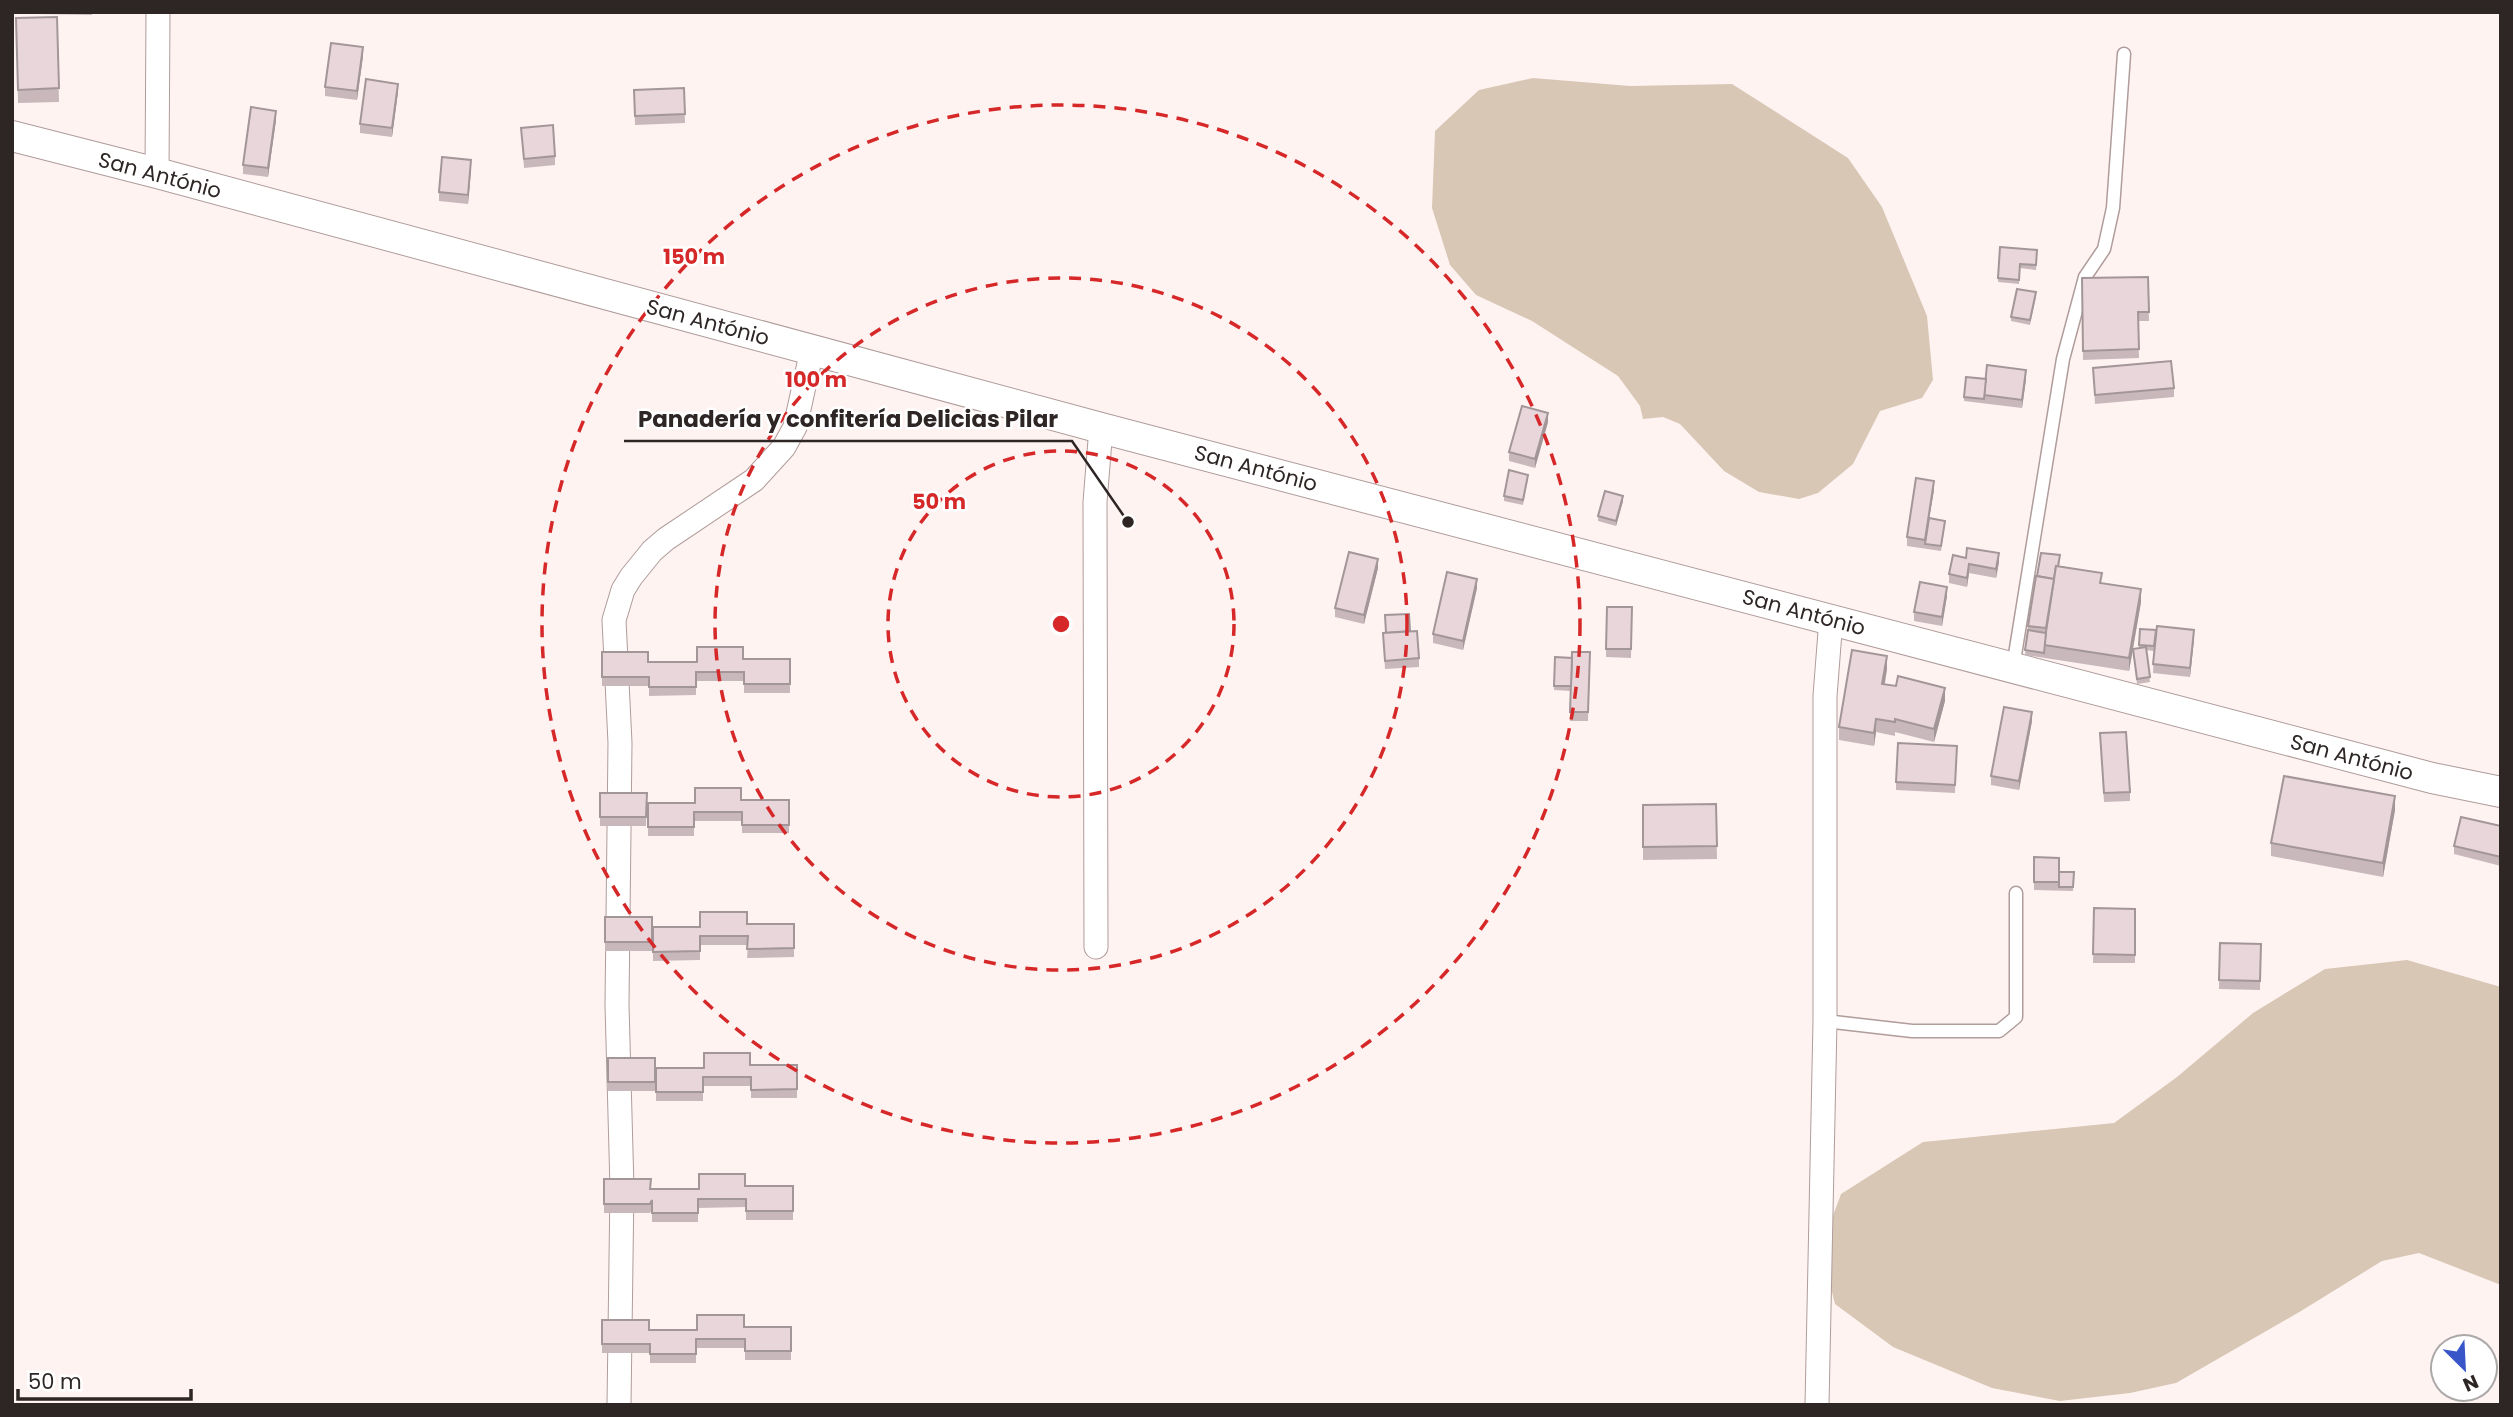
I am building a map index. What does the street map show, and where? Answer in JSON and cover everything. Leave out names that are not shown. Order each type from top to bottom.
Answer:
[{"type":"street","points":[[157,173],[158,12]]},
{"type":"street","name":"San António","points":[[12,136],[1101,428],[2432,778],[2501,792]]},
{"type":"street","points":[[619,1405],[622,1188],[617,1005],[621,743],[614,628],[616,612],[631,577],[652,551],[754,480],[784,447],[795,427],[812,350]]},
{"type":"street","points":[[1096,947],[1095,502],[1101,428]]},
{"type":"street","points":[[1816,1405],[1825,1021],[1825,696],[1831,619]]},
{"type":"lane","points":[[2013,667],[2063,359],[2085,277],[2104,249],[2113,208],[2124,54]]},
{"type":"lane","points":[[1825,1021],[1912,1031],[1999,1031],[2016,1017],[2017,893]]},
{"type":"shaded area","points":[[1533,78],[1630,86],[1732,84],[1848,158],[1882,207],[1927,316],[1933,380],[1922,398],[1880,411],[1853,464],[1818,493],[1799,499],[1759,492],[1724,471],[1680,424],[1663,417],[1643,419],[1640,406],[1618,376],[1532,321],[1476,295],[1450,265],[1432,208],[1435,131],[1479,90]]},
{"type":"shaded area","points":[[2407,960],[2501,987],[2501,1285],[2419,1253],[2382,1261],[2176,1383],[2130,1393],[2060,1401],[1992,1388],[1893,1347],[1835,1304],[1821,1248],[1841,1194],[1923,1142],[2114,1123],[2177,1077],[2253,1013],[2325,969]]},
{"type":"building","points":[[57,17],[59,88],[18,90],[16,18]]},
{"type":"building","points":[[331,43],[363,47],[357,91],[325,87]]},
{"type":"building","points":[[366,79],[398,84],[392,128],[360,124]]},
{"type":"building","points":[[684,88],[685,114],[635,116],[634,90]]},
{"type":"building","points":[[251,107],[276,111],[268,168],[243,165]]},
{"type":"building","points":[[553,125],[555,156],[524,159],[521,128]]},
{"type":"building","points":[[442,157],[471,160],[468,195],[439,192]]},
{"type":"building","points":[[2000,247],[2037,250],[2036,265],[2020,264],[2019,280],[1998,278]]},
{"type":"building","points":[[2148,277],[2149,312],[2138,312],[2139,349],[2083,351],[2082,278]]},
{"type":"building","points":[[2017,289],[2036,292],[2030,320],[2011,317]]},
{"type":"building","points":[[2171,361],[2174,388],[2095,395],[2093,368]]},
{"type":"building","points":[[1987,365],[2026,370],[2022,400],[1984,395]]},
{"type":"building","points":[[1966,377],[1986,379],[1984,399],[1964,397]]},
{"type":"building","points":[[1522,406],[1548,413],[1535,459],[1509,452]]},
{"type":"building","points":[[1509,470],[1528,475],[1523,500],[1504,496]]},
{"type":"building","points":[[1916,478],[1934,481],[1925,540],[1907,537]]},
{"type":"building","points":[[1605,491],[1623,496],[1616,521],[1598,516]]},
{"type":"building","points":[[1929,518],[1945,521],[1941,546],[1925,544]]},
{"type":"building","points":[[1967,548],[1999,553],[1996,569],[1969,564],[1967,578],[1949,574],[1953,555],[1966,558]]},
{"type":"building","points":[[1349,552],[1378,559],[1364,615],[1335,608]]},
{"type":"building","points":[[2041,553],[2060,555],[2054,579],[2037,576]]},
{"type":"building","points":[[2056,566],[2102,573],[2100,583],[2141,589],[2129,658],[2044,645]]},
{"type":"building","points":[[1447,572],[1477,579],[1463,641],[1433,634]]},
{"type":"building","points":[[2036,576],[2054,579],[2046,628],[2028,626]]},
{"type":"building","points":[[1920,582],[1947,587],[1942,617],[1914,612]]},
{"type":"building","points":[[1607,607],[1632,607],[1631,649],[1606,649]]},
{"type":"building","points":[[1409,614],[1410,631],[1386,633],[1385,615]]},
{"type":"building","points":[[2157,626],[2194,630],[2190,668],[2153,664]]},
{"type":"building","points":[[2140,629],[2156,630],[2154,646],[2139,645]]},
{"type":"building","points":[[2028,630],[2046,633],[2044,653],[2025,650]]},
{"type":"building","points":[[1417,631],[1419,658],[1385,661],[1383,633]]},
{"type":"building","points":[[697,647],[743,647],[743,659],[790,659],[790,684],[744,684],[744,672],[696,672],[696,687],[649,687],[649,677],[602,677],[602,652],[648,652],[648,662],[697,662]]},
{"type":"building","points":[[2146,647],[2150,677],[2137,679],[2133,649]]},
{"type":"building","points":[[1852,650],[1887,656],[1882,684],[1896,686],[1898,676],[1945,688],[1934,729],[1895,719],[1895,722],[1876,719],[1874,733],[1839,727]]},
{"type":"building","points":[[1572,652],[1590,652],[1588,712],[1570,712]]},
{"type":"building","points":[[1555,657],[1572,658],[1571,686],[1554,686]]},
{"type":"building","points":[[2004,707],[2032,712],[2019,781],[1991,776]]},
{"type":"building","points":[[2126,732],[2130,792],[2104,793],[2100,733]]},
{"type":"building","points":[[1898,743],[1957,746],[1955,785],[1896,782]]},
{"type":"building","points":[[2284,776],[2395,796],[2383,863],[2271,843]]},
{"type":"building","points":[[695,788],[741,788],[741,800],[789,800],[789,825],[742,825],[742,812],[694,812],[694,827],[648,827],[648,803],[695,803]]},
{"type":"building","points":[[600,793],[647,793],[646,817],[600,817]]},
{"type":"building","points":[[1716,804],[1717,846],[1643,847],[1643,805]]},
{"type":"building","points":[[2461,817],[2501,826],[2501,857],[2454,846]]},
{"type":"building","points":[[2034,857],[2059,858],[2059,882],[2034,882]]},
{"type":"building","points":[[2059,872],[2074,872],[2073,887],[2059,887]]},
{"type":"building","points":[[2094,908],[2135,909],[2135,955],[2093,954]]},
{"type":"building","points":[[700,912],[747,912],[747,924],[794,924],[794,948],[747,949],[748,936],[700,936],[700,951],[653,952],[653,927],[700,927]]},
{"type":"building","points":[[605,917],[652,917],[652,942],[605,942]]},
{"type":"building","points":[[2220,943],[2261,944],[2260,981],[2219,980]]},
{"type":"building","points":[[704,1053],[750,1053],[750,1065],[797,1065],[797,1089],[751,1090],[751,1077],[703,1077],[703,1092],[656,1092],[656,1068],[704,1068]]},
{"type":"building","points":[[608,1058],[655,1058],[655,1082],[608,1082]]},
{"type":"building","points":[[699,1174],[745,1174],[745,1186],[793,1186],[793,1211],[746,1211],[746,1199],[698,1199],[698,1213],[652,1213],[652,1200],[650,1204],[604,1204],[604,1179],[651,1179],[650,1189],[699,1189]]},
{"type":"building","points":[[697,1315],[744,1315],[744,1327],[791,1327],[791,1351],[745,1351],[745,1339],[696,1339],[696,1354],[650,1354],[650,1344],[602,1344],[602,1320],[649,1320],[649,1330],[697,1330]]},
{"type":"place","name":"Panadería y confitería Delicias Pilar","points":[[1128,522]]}]
